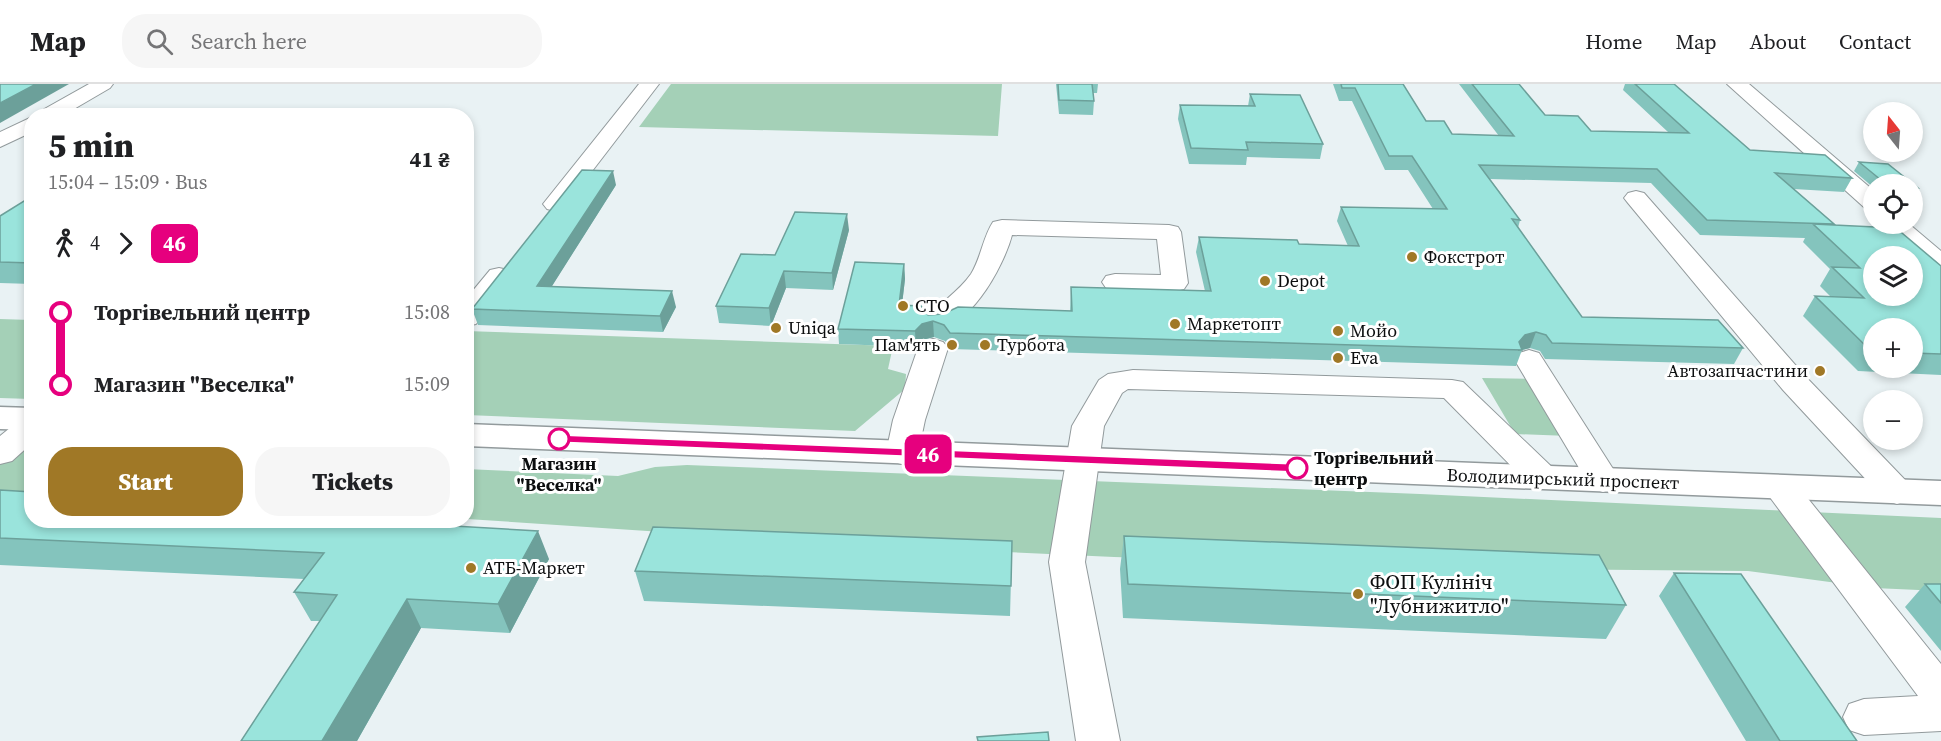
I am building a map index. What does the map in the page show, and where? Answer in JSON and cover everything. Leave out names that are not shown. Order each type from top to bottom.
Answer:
[{"type":"main road","points":[[0,418],[24,419]]},
{"type":"main road","name":"Володимирський проспект","points":[[474,435],[1941,493]]},
{"type":"street","points":[[60,108],[103,84]]},
{"type":"street","points":[[539,225],[649,84]]},
{"type":"street","points":[[1737,84],[1863,194]]},
{"type":"street","points":[[0,141],[24,128]]},
{"type":"street","points":[[1636,198],[1794,383],[1897,492]]},
{"type":"street","points":[[902,453],[909,420],[935,335],[982,281],[993,261],[1002,227],[1169,232],[1175,283],[1114,282]]},
{"type":"street","points":[[1906,234],[1941,264]]},
{"type":"street","points":[[474,308],[510,262]]},
{"type":"street","points":[[1529,359],[1603,480]]},
{"type":"street","points":[[1098,741],[1067,562],[1088,426],[1104,395],[1119,381],[1133,379],[1452,389],[1543,478]]},
{"type":"street","points":[[0,453],[24,433]]},
{"type":"street","points":[[1781,488],[1941,695]]},
{"type":"street","points":[[1864,717],[1941,713]]},
{"type":"green space","points":[[671,84],[1002,84],[998,136],[639,127]]},
{"type":"green space","points":[[0,319],[24,320],[24,399],[0,398]]},
{"type":"green space","points":[[474,331],[893,346],[888,369],[906,374],[905,389],[855,431],[474,415]]},
{"type":"green space","points":[[1482,378],[1533,379],[1569,436],[1515,434]]},
{"type":"green space","points":[[0,437],[24,438],[24,492],[0,491]]},
{"type":"green space","points":[[687,465],[1420,494],[1941,518],[1941,591],[1874,588],[1748,571],[1520,569],[1114,557],[874,546],[474,519],[474,469],[618,476],[655,467]]},
{"type":"building","points":[[0,84],[36,84],[0,103]]},
{"type":"building","points":[[1058,84],[1092,84],[1094,101],[1059,100]]},
{"type":"building","points":[[1341,84],[1403,84],[1426,121],[1444,121],[1452,134],[1514,136],[1472,84],[1519,84],[1545,115],[1578,116],[1591,131],[1689,133],[1635,84],[1674,84],[1750,150],[1825,155],[1852,178],[1775,173],[1834,224],[1707,220],[1657,169],[1479,165],[1520,220],[1512,219],[1582,317],[1718,320],[1743,348],[1552,343],[1546,335],[1536,332],[1525,335],[1519,342],[1522,350],[950,333],[944,325],[933,321],[922,324],[915,331],[838,329],[855,262],[904,264],[899,305],[921,306],[928,315],[943,314],[958,307],[1072,311],[1071,287],[1211,291],[1199,237],[1297,240],[1299,244],[1359,246],[1341,207],[1447,209],[1412,156],[1389,156],[1355,88],[1342,88]]},
{"type":"building","points":[[1250,94],[1300,95],[1323,144],[1246,142],[1248,150],[1191,148],[1180,105],[1255,106]]},
{"type":"building","points":[[1859,162],[1888,164],[1900,174],[1874,174]]},
{"type":"building","points":[[582,170],[613,171],[537,286],[672,291],[660,316],[474,309]]},
{"type":"building","points":[[24,201],[24,263],[0,262],[0,216]]},
{"type":"building","points":[[795,212],[847,214],[832,273],[784,271],[769,308],[716,306],[741,254],[775,255]]},
{"type":"building","points":[[1813,224],[1863,226],[1863,234],[1903,234],[1917,246],[1863,246],[1863,297],[1832,267],[1860,268]]},
{"type":"building","points":[[1923,251],[1941,266],[1941,354],[1923,353],[1923,318],[1863,318],[1863,343],[1815,296],[1863,298],[1863,306],[1923,306]]},
{"type":"building","points":[[0,490],[24,492],[24,528],[474,527],[538,531],[498,604],[407,599],[322,741],[241,741],[337,595],[294,592],[324,553],[0,538]]},
{"type":"building","points":[[653,527],[1012,541],[1011,586],[635,571]]},
{"type":"building","points":[[1124,536],[1599,555],[1626,605],[1128,584]]},
{"type":"building","points":[[1674,573],[1741,574],[1857,741],[1780,741]]},
{"type":"building","points":[[1925,584],[1941,584],[1941,603]]},
{"type":"building","points":[[1048,732],[1049,741],[978,741],[977,737]]},
{"type":"bus line","name":"46","points":[[559,439],[1297,468]]},
{"type":"place","name":"Фокстрот","points":[[1412,257]]},
{"type":"place","name":"Depot","points":[[1265,281]]},
{"type":"place","name":"СТО","points":[[903,306]]},
{"type":"place","name":"Маркетопт","points":[[1175,324]]},
{"type":"place","name":"Uniqa","points":[[776,328]]},
{"type":"place","name":"Мойо","points":[[1338,331]]},
{"type":"place","name":"Пам'ять","points":[[952,345]]},
{"type":"place","name":"Турбота","points":[[985,345]]},
{"type":"place","name":"Eva","points":[[1338,358]]},
{"type":"place","name":"Автозапчастини","points":[[1820,371]]},
{"type":"place","name":"Магазин \"Веселка\"","points":[[559,439]]},
{"type":"place","name":"Торгівельний центр","points":[[1297,468]]},
{"type":"place","name":"АТБ-Маркет","points":[[471,568]]},
{"type":"place","name":"ФОП Кулініч \"Лубнижитло\"","points":[[1358,594]]}]
